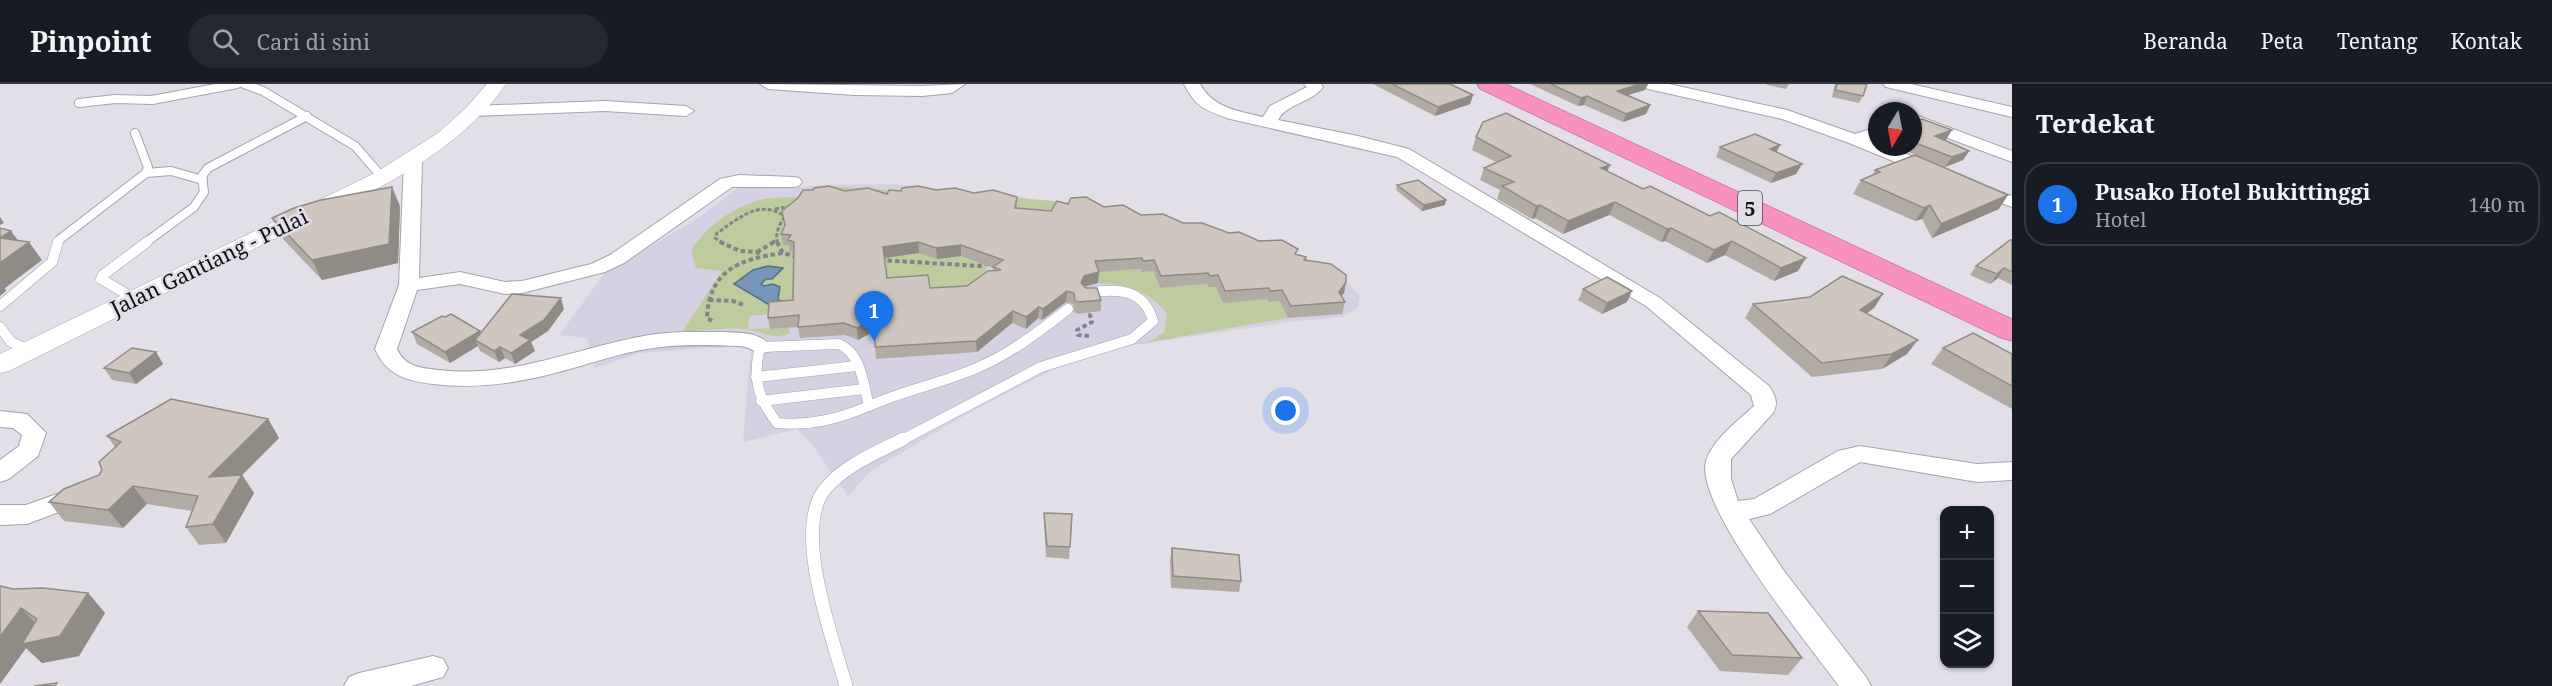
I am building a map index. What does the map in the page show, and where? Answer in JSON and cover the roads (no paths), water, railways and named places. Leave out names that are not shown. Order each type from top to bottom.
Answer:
[{"type":"highway","name":"5","points":[[1488,84],[1979,310],[2012,319]]},
{"type":"highway","name":"5","points":[[1510,84],[1979,310],[2012,331]]},
{"type":"street","name":"Jalan Gantiang - Pulai","points":[[0,365],[413,160],[445,137],[497,84]]},
{"type":"street","points":[[768,84],[832,89],[922,91],[946,90],[957,84]]},
{"type":"street","points":[[1192,84],[1201,101],[1230,114],[1377,144],[1403,153],[1653,302],[1761,391],[1765,400],[1765,408],[1720,456],[1717,471],[1719,484],[1730,510],[1758,554],[1856,686]]},
{"type":"street","points":[[1268,123],[1276,109],[1313,90],[1316,87],[1312,84]]},
{"type":"street","points":[[1648,84],[1787,115],[1855,139],[2012,202]]},
{"type":"street","points":[[1891,84],[2012,112]]},
{"type":"street","points":[[1919,102],[1925,91]]},
{"type":"street","points":[[473,111],[605,106],[687,111]]},
{"type":"street","points":[[1922,122],[2012,157]]},
{"type":"street","points":[[1855,139],[1868,135]]},
{"type":"street","points":[[413,160],[409,285],[386,349],[396,367],[409,373],[437,378],[474,379],[517,376],[554,368],[649,341],[743,339],[758,344],[760,347]]},
{"type":"street","points":[[409,285],[460,278],[513,288],[598,268],[617,259],[726,183],[739,180],[793,182]]},
{"type":"street","points":[[0,419],[19,420],[34,433],[30,450],[0,473]]},
{"type":"street","points":[[1730,510],[1761,507],[1847,457],[1860,454],[1977,473],[2012,471]]},
{"type":"street","points":[[0,515],[27,514],[102,487]]},
{"type":"street","points":[[359,686],[433,668]]},
{"type":"lane","points":[[79,103],[115,99],[152,100],[237,84]]},
{"type":"lane","points":[[244,84],[263,91],[355,146],[382,177]]},
{"type":"lane","points":[[135,299],[104,282],[101,279],[103,275],[194,207],[204,192],[204,172],[208,168],[307,116]]},
{"type":"lane","points":[[0,306],[52,262],[59,240],[146,172],[148,167],[135,133]]},
{"type":"lane","points":[[146,172],[171,171],[203,180]]},
{"type":"lane","points":[[846,686],[813,557],[812,533],[815,507],[831,482],[850,466],[1041,367],[1132,339],[1153,321],[1152,308],[1143,299],[1125,291],[1103,290],[1087,294]]},
{"type":"lane","points":[[869,406],[858,366],[851,350],[846,345],[760,347],[755,362],[757,394],[777,423],[795,425],[823,423],[851,415],[897,394],[978,368],[1028,341],[1068,309]]},
{"type":"lane","points":[[0,327],[11,342],[29,350]]},
{"type":"lane","points":[[756,377],[858,366]]},
{"type":"lane","points":[[761,400],[864,389]]},
{"type":"water","points":[[768,266],[783,268],[772,279],[766,279],[761,284],[764,286],[773,284],[780,287],[778,299],[787,305],[778,310],[734,284],[753,270]]},
{"type":"place","name":"Pusako Hotel Bukittinggi","points":[[874,341]]}]
